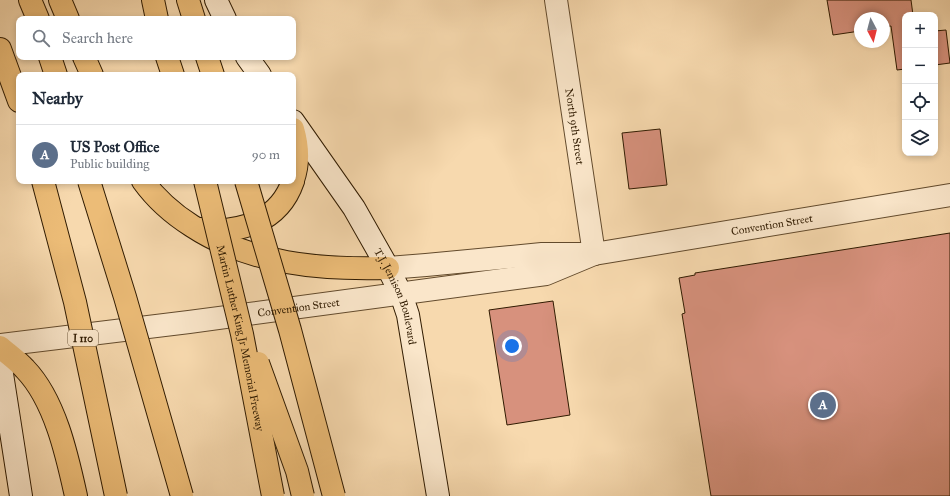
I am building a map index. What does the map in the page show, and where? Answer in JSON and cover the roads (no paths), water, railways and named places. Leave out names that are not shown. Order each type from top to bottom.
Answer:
[{"type":"highway","points":[[30,0],[37,16]]},
{"type":"highway","points":[[60,0],[67,16]]},
{"type":"highway","points":[[153,0],[156,16]]},
{"type":"highway","points":[[188,0],[193,16]]},
{"type":"highway","points":[[0,49],[16,93]]},
{"type":"highway","points":[[51,60],[55,72]]},
{"type":"highway","points":[[85,60],[91,72]]},
{"type":"highway","points":[[169,60],[172,72]]},
{"type":"highway","points":[[208,60],[212,72]]},
{"type":"highway","points":[[296,148],[298,161],[296,169]]},
{"type":"highway","name":"I 110","points":[[44,184],[78,317],[116,496]]},
{"type":"highway","points":[[90,184],[125,298],[182,496]]},
{"type":"highway","points":[[145,184],[161,202],[179,218],[212,238],[233,248],[283,262],[321,267],[358,269],[388,268]]},
{"type":"highway","name":"Martin Luther King Jr Memorial Freeway","points":[[206,184],[242,334],[273,496]]},
{"type":"highway","points":[[247,184],[290,330],[334,496]]},
{"type":"highway","points":[[195,228],[224,230],[249,226],[260,221],[274,211],[284,199],[292,184]]},
{"type":"highway","points":[[230,284],[297,471],[303,496]]},
{"type":"highway","points":[[0,346],[26,369],[38,385],[50,409],[59,433],[76,496]]},
{"type":"street","points":[[216,0],[224,16]]},
{"type":"street","name":"North 9th Street","points":[[556,0],[594,254]]},
{"type":"street","points":[[249,60],[258,72]]},
{"type":"street","name":"T.J. Jemison Boulevard","points":[[296,125],[354,208],[401,294],[408,315],[438,496]]},
{"type":"street","name":"Convention Street","points":[[388,268],[542,254],[594,254],[950,195]]},
{"type":"street","name":"Convention Street","points":[[0,346],[546,274],[594,254]]},
{"type":"street","points":[[0,361],[20,496]]},
{"type":"place","name":"US Post Office","points":[[823,405]]}]
